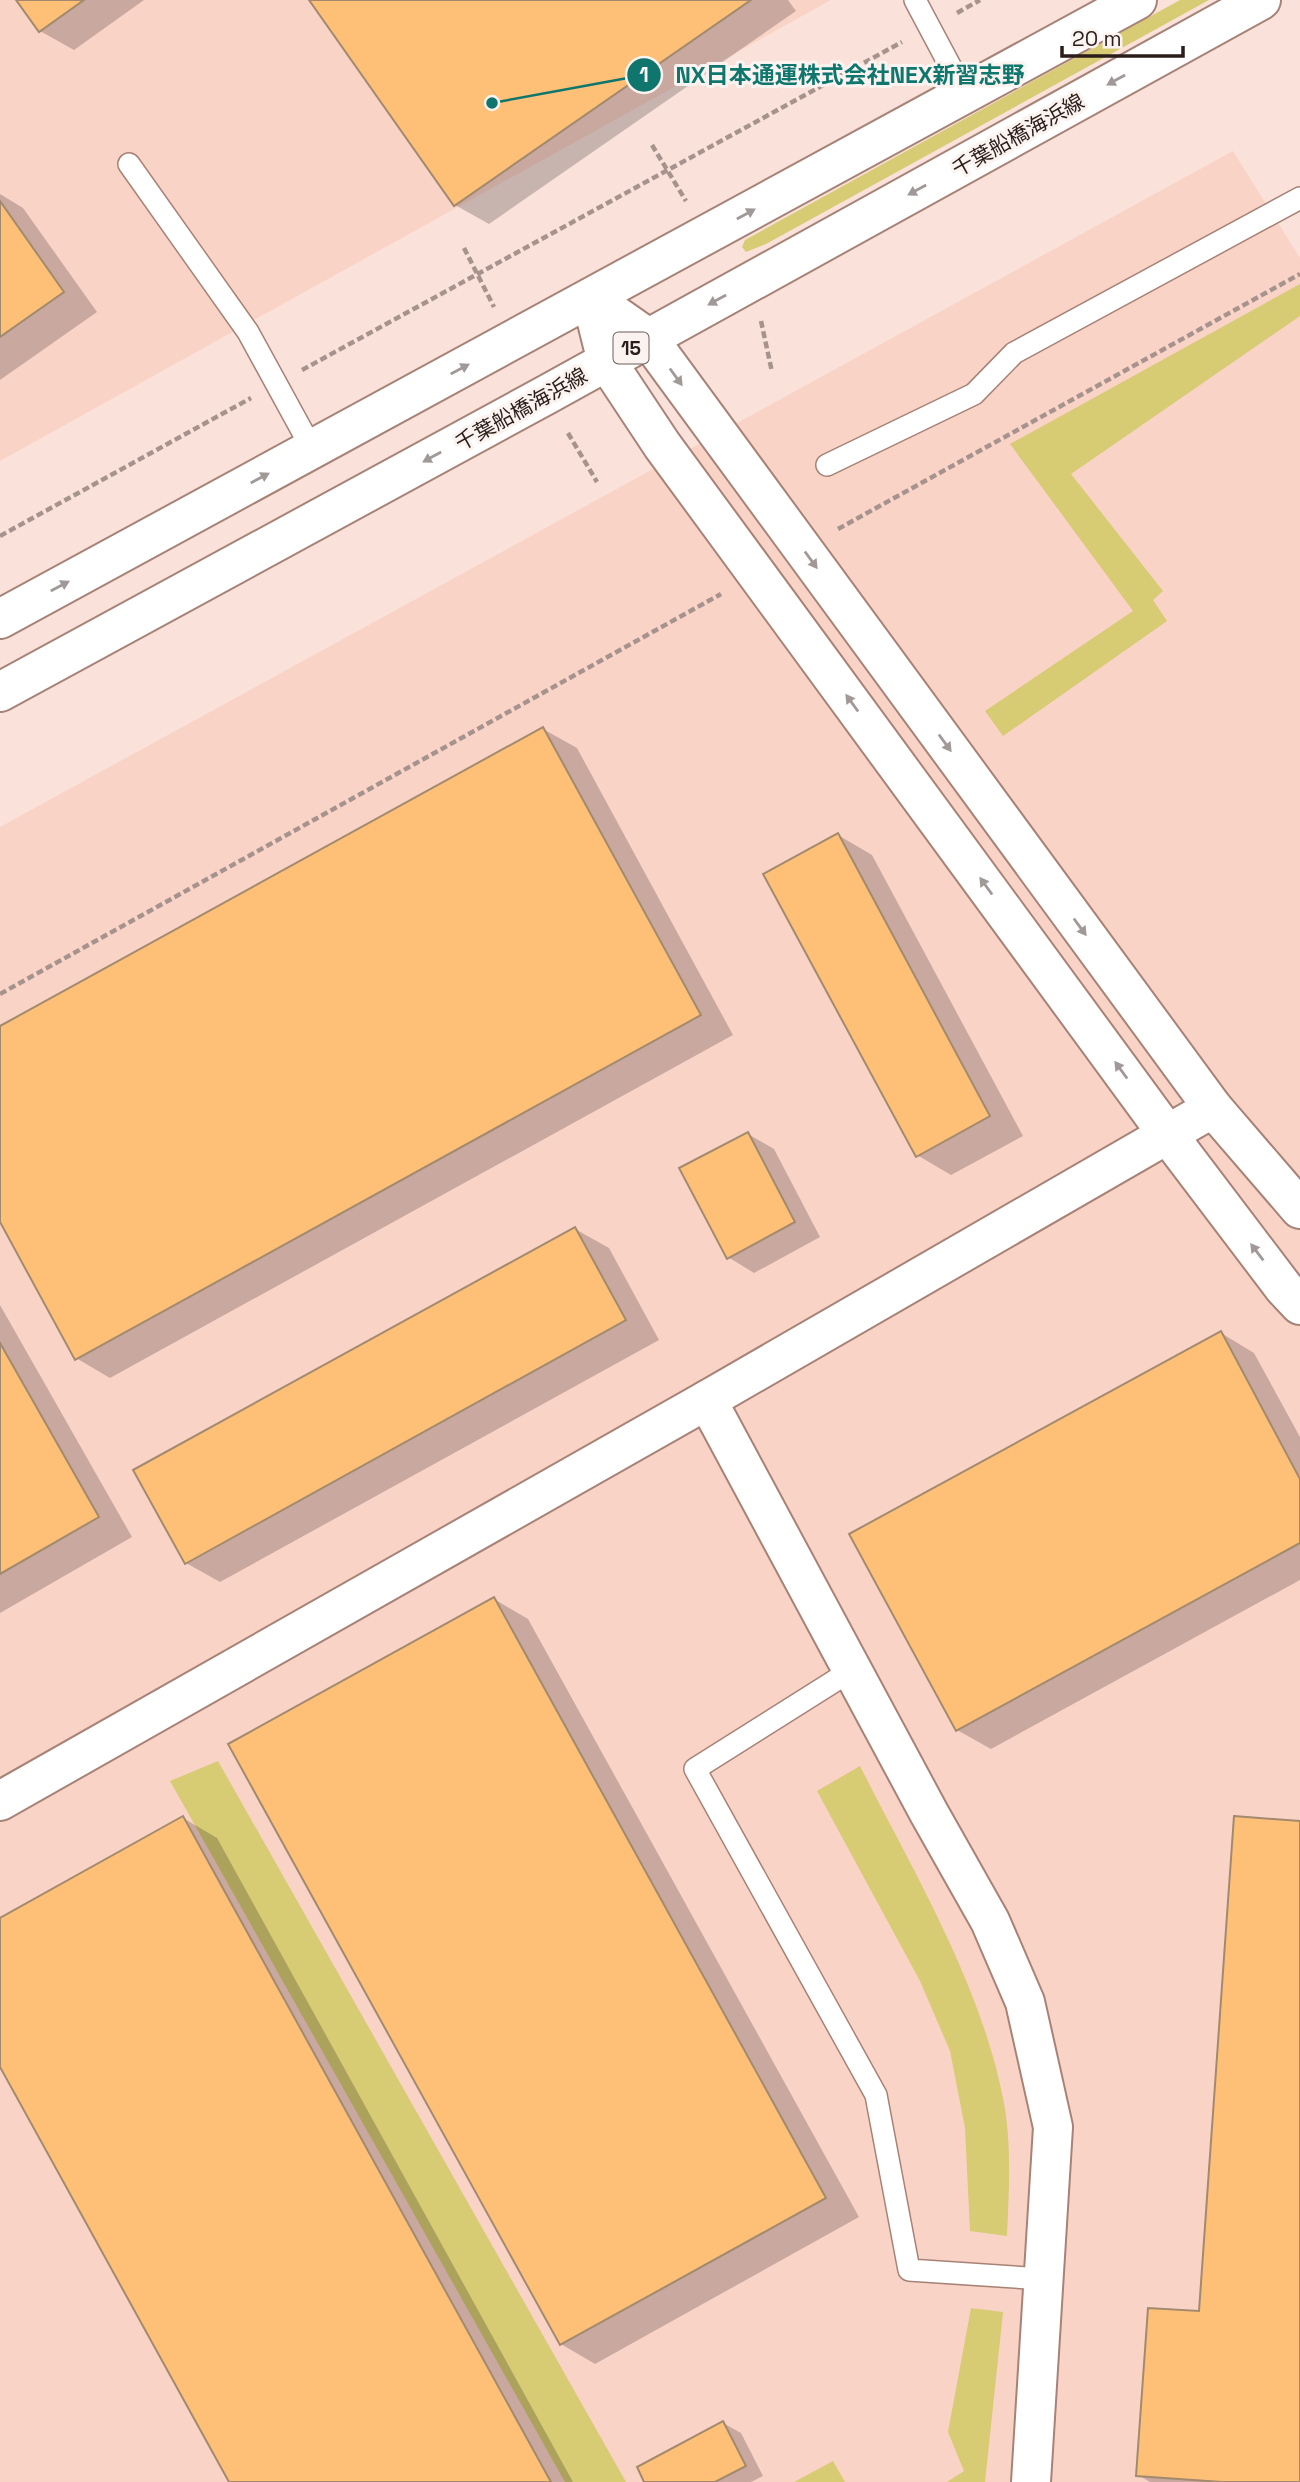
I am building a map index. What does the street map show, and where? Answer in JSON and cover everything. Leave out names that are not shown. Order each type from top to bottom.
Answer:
[{"type":"street","points":[[0,619],[1137,0]]},
{"type":"street","name":"千葉船橋海浜線","points":[[0,692],[607,362],[1261,0]]},
{"type":"street","points":[[591,298],[648,338],[1213,1108],[1300,1209]]},
{"type":"street","points":[[591,298],[607,362],[670,456],[1168,1135],[1284,1288],[1300,1305]]},
{"type":"street","points":[[0,1801],[707,1400],[1213,1108]]},
{"type":"street","points":[[707,1400],[990,1922],[1025,2002],[1053,2127],[1031,2482]]},
{"type":"lane","points":[[915,0],[965,94]]},
{"type":"lane","points":[[129,164],[248,332],[312,449]]},
{"type":"lane","points":[[827,465],[974,394],[1014,352],[1300,198]]},
{"type":"lane","points":[[852,1670],[695,1769],[876,2095],[909,2270],[1043,2279]]},
{"type":"path","points":[[971,5],[980,0]]},
{"type":"path","points":[[292,376],[888,49]]},
{"type":"path","points":[[652,145],[688,204]]},
{"type":"path","points":[[464,248],[495,308]]},
{"type":"path","points":[[830,534],[1300,275]]},
{"type":"path","points":[[761,320],[772,372]]},
{"type":"path","points":[[0,536],[255,396]]},
{"type":"path","points":[[568,433],[597,482]]},
{"type":"path","points":[[0,995],[721,594]]},
{"type":"shaded area","points":[[0,0],[831,0],[0,461]]},
{"type":"shaded area","points":[[1180,0],[1209,0],[766,244],[746,252],[742,247],[745,240]]},
{"type":"shaded area","points":[[1233,151],[1300,258],[1300,2482],[0,2482],[0,827]]},
{"type":"shaded area","points":[[1300,284],[1300,316],[1071,474],[1163,591],[1153,600],[1167,621],[1003,736],[985,711],[1133,611],[1010,444]]},
{"type":"shaded area","points":[[218,1761],[626,2482],[565,2482],[170,1781]]},
{"type":"shaded area","points":[[860,1766],[943,1928],[962,1970],[992,2055],[1008,2132],[1007,2236],[970,2231],[965,2128],[950,2051],[920,1981],[817,1791]]},
{"type":"shaded area","points":[[971,2308],[1003,2312],[985,2482],[947,2482],[964,2471],[948,2432]]},
{"type":"shaded area","points":[[833,2461],[845,2482],[794,2482]]},
{"type":"building","points":[[16,0],[84,0],[39,32]]},
{"type":"building","points":[[309,0],[751,0],[454,206]]},
{"type":"building","points":[[0,201],[64,292],[0,337]]},
{"type":"building","points":[[543,727],[701,1015],[75,1360],[0,1222],[0,1026]]},
{"type":"building","points":[[838,833],[990,1116],[916,1157],[763,874]]},
{"type":"building","points":[[748,1132],[795,1222],[727,1259],[679,1168]]},
{"type":"building","points":[[575,1227],[626,1320],[185,1564],[133,1470]]},
{"type":"building","points":[[1221,1331],[1300,1479],[1300,1543],[956,1731],[849,1534]]},
{"type":"building","points":[[0,1343],[99,1517],[0,1574]]},
{"type":"building","points":[[494,1597],[826,2198],[560,2345],[228,1744]]},
{"type":"building","points":[[183,1816],[551,2482],[229,2482],[0,2067],[0,1918]]},
{"type":"building","points":[[1234,1816],[1300,1821],[1300,2482],[1222,2482],[1136,2476],[1148,2308],[1199,2311]]},
{"type":"building","points":[[723,2421],[746,2466],[715,2482],[644,2482],[637,2467]]},
{"type":"place","name":"NX日本通運株式会社NEX新習志野","points":[[492,103]]}]
